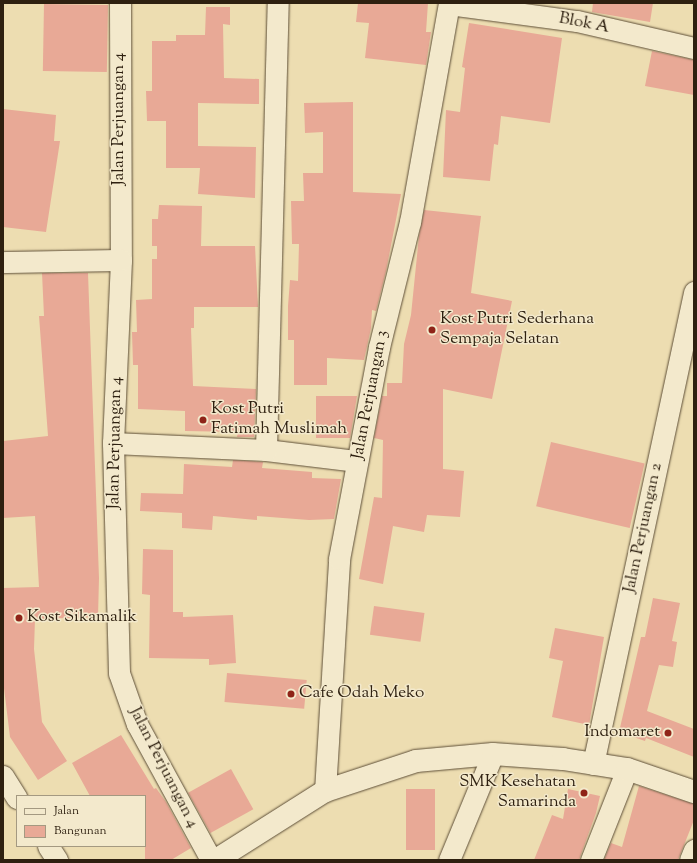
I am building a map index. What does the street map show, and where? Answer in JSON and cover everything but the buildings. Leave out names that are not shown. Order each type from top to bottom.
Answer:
[{"type":"street","name":"Jalan Perjuangan 4","points":[[120,3],[121,260],[113,443],[119,673],[137,724],[211,860]]},
{"type":"street","points":[[266,450],[278,3]]},
{"type":"street","name":"Blok A","points":[[449,4],[578,12],[694,48]]},
{"type":"street","name":"Jalan Perjuangan 3","points":[[325,791],[339,559],[378,348],[410,222],[449,4]]},
{"type":"street","points":[[3,262],[121,260]]},
{"type":"street","name":"Jalan Perjuangan 2","points":[[593,764],[694,292]]},
{"type":"street","points":[[113,443],[266,450],[357,461]]},
{"type":"street","points":[[449,860],[493,754]]},
{"type":"street","points":[[216,860],[325,791],[416,761],[493,754],[593,764],[627,769],[694,792]]},
{"type":"street","points":[[591,860],[627,769]]},
{"type":"street","points":[[3,776],[16,796]]},
{"type":"street","points":[[49,847],[57,860]]},
{"type":"street","points":[[690,860],[694,850]]},
{"type":"place","name":"Kost Putri Sederhana Sempaja Selatan","points":[[432,330]]},
{"type":"place","name":"Kost Putri Fatimah Muslimah","points":[[203,420]]},
{"type":"place","name":"Kost Sikamalik","points":[[19,618]]},
{"type":"place","name":"Cafe Odah Meko","points":[[291,694]]},
{"type":"place","name":"Indomaret","points":[[668,733]]},
{"type":"place","name":"SMK Kesehatan Samarinda","points":[[584,793]]}]
